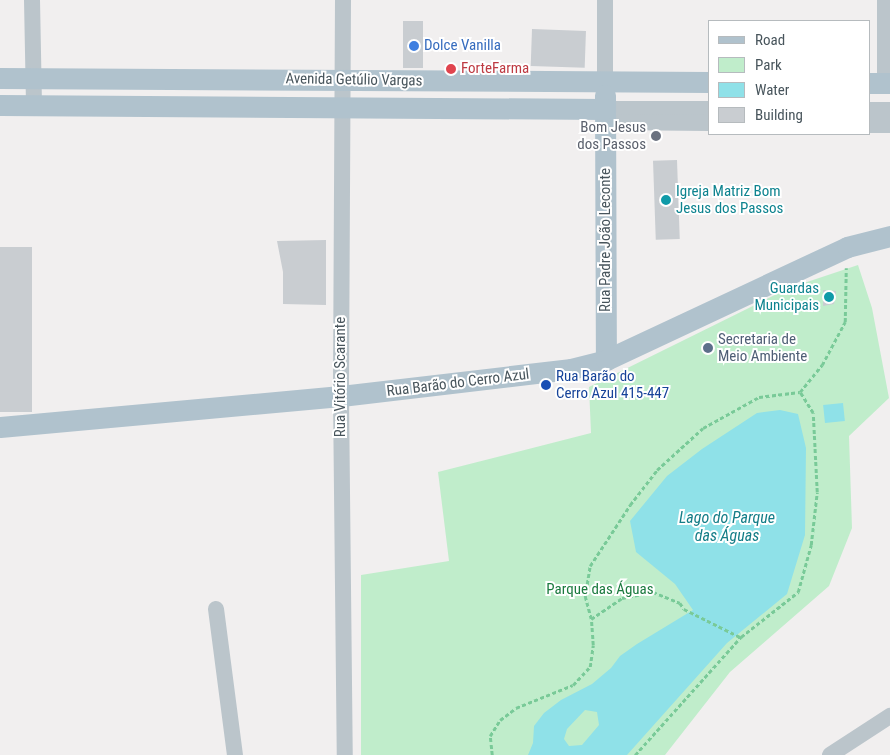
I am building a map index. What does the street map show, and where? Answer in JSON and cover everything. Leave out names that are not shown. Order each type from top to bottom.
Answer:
[{"type":"main road","name":"Avenida Getúlio Vargas","points":[[0,78],[708,82]]},
{"type":"main road","name":"Rua Padre João Leconte","points":[[605,82],[606,360]]},
{"type":"main road","name":"Avenida Getúlio Vargas","points":[[0,105],[342,107],[604,116]]},
{"type":"main road","name":"Rua Barão do Cerro Azul","points":[[0,427],[341,396],[571,369],[606,360],[668,329],[847,247],[890,236]]},
{"type":"street","points":[[32,0],[34,105]]},
{"type":"street","name":"Rua Vitório Scarante","points":[[343,0],[341,396],[345,755]]},
{"type":"street","name":"Rua Padre João Leconte","points":[[605,0],[605,82]]},
{"type":"street","points":[[881,83],[885,0]]},
{"type":"street","name":"Avenida Getúlio Vargas","points":[[604,116],[708,109]]},
{"type":"street","points":[[870,110],[890,110]]},
{"type":"street","name":"Avenida Getúlio Vargas","points":[[604,116],[708,123]]},
{"type":"street","points":[[870,125],[890,125]]},
{"type":"street","points":[[216,609],[235,755]]},
{"type":"street","points":[[830,755],[890,716]]},
{"type":"path","points":[[492,755],[490,736],[500,720],[516,708],[573,685],[590,667],[594,645],[586,597],[590,566],[630,506],[658,470],[703,428],[759,397],[800,392],[822,365],[845,322],[847,247]]},
{"type":"path","points":[[635,755],[741,637],[798,592],[811,545],[817,492],[813,413],[800,392]]},
{"type":"path","points":[[591,619],[622,598],[653,592],[680,602],[684,609],[741,637]]},
{"type":"green space","name":"Parque das Águas","points":[[858,265],[872,308],[889,398],[849,436],[852,528],[829,586],[730,672],[665,755],[361,755],[361,575],[449,561],[438,472],[591,433],[589,387],[789,288]]},
{"type":"water","points":[[843,403],[845,421],[825,423],[823,405]]},
{"type":"water","name":"Lago do Parque das Águas","points":[[780,410],[798,414],[806,448],[805,535],[787,594],[727,643],[627,755],[528,755],[533,743],[534,726],[544,713],[561,700],[592,684],[611,668],[620,656],[637,644],[693,610],[675,584],[636,552],[630,521],[667,476],[702,449],[757,413]],"holes":[[[585,710],[597,712],[599,725],[582,745],[569,746],[564,739],[567,729]]]},
{"type":"building","name":"Dolce Vanilla","points":[[403,21],[423,21],[423,68],[403,68]]},
{"type":"building","points":[[532,29],[586,31],[585,68],[531,66]]},
{"type":"building","name":"Igreja Matriz Bom Jesus dos Passos","points":[[677,160],[680,239],[656,240],[653,161]]},
{"type":"building","points":[[326,240],[326,305],[283,304],[283,272],[277,241]]},
{"type":"building","points":[[0,247],[32,247],[32,412],[0,412]]},
{"type":"building","name":"Guardas Municipais","points":[[823,290],[836,291],[834,304],[823,306]]},
{"type":"place","name":"Dolce Vanilla","points":[[414,46]]},
{"type":"place","name":"ForteFarma","points":[[451,69]]},
{"type":"place","name":"Bom Jesus dos Passos","points":[[656,136]]},
{"type":"place","name":"Igreja Matriz Bom Jesus dos Passos","points":[[666,200]]},
{"type":"place","name":"Guardas Municipais","points":[[829,297]]},
{"type":"place","name":"Secretaria de Meio Ambiente","points":[[708,348]]},
{"type":"place","name":"Rua Barão do Cerro Azul 415-447","points":[[546,385]]}]
